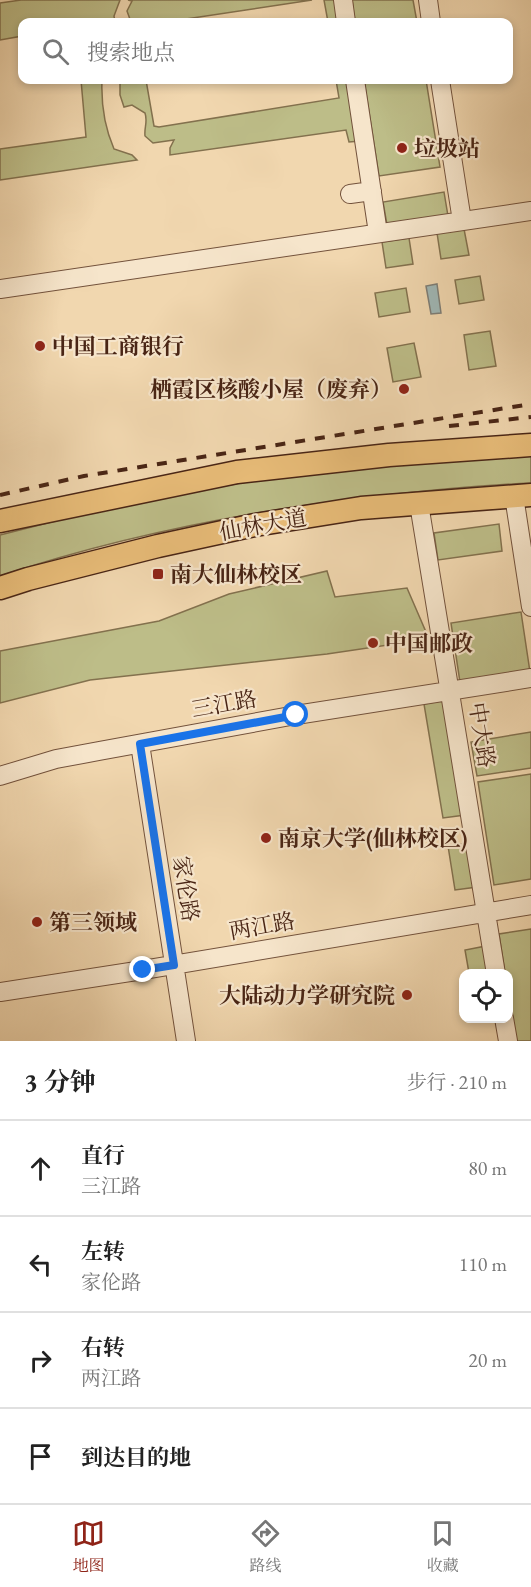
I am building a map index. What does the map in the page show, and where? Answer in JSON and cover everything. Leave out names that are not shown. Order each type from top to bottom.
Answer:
[{"type":"main road","points":[[2,520],[237,472],[389,455],[531,445]]},
{"type":"main road","name":"仙林大道","points":[[0,588],[147,548],[255,525],[361,508],[523,496]]},
{"type":"street","points":[[343,0],[345,18]]},
{"type":"street","points":[[428,0],[430,18]]},
{"type":"street","points":[[356,84],[378,233]]},
{"type":"street","points":[[441,84],[462,221]]},
{"type":"street","points":[[350,194],[372,191]]},
{"type":"street","points":[[0,289],[531,211]]},
{"type":"street","points":[[523,496],[531,607]]},
{"type":"street","name":"中大路","points":[[419,504],[495,969]]},
{"type":"street","name":"三江路","points":[[0,776],[56,759],[296,715],[531,678]]},
{"type":"street","name":"家伦路","points":[[140,744],[186,1041]]},
{"type":"street","name":"两江路","points":[[0,992],[531,905]]},
{"type":"street","points":[[505,1023],[507,1041]]},
{"type":"green space","points":[[21,0],[120,0],[114,18],[18,18],[18,37],[0,40],[0,3]]},
{"type":"green space","points":[[128,0],[312,0],[193,18],[130,18],[127,11],[132,1]]},
{"type":"green space","points":[[324,0],[338,0],[341,18],[327,18]]},
{"type":"green space","points":[[352,0],[413,0],[416,18],[354,18]]},
{"type":"green space","points":[[81,84],[102,84],[104,115],[114,149],[132,155],[137,160],[0,180],[0,149],[86,137]]},
{"type":"green space","points":[[120,84],[147,84],[154,126],[159,127],[339,98],[337,84],[352,84],[360,141],[349,142],[346,130],[170,155],[170,148],[174,140],[153,143],[145,136],[145,113],[132,105],[124,107],[120,95]]},
{"type":"green space","points":[[365,84],[427,84],[440,167],[379,176]]},
{"type":"green space","points":[[444,192],[448,216],[387,225],[383,202]]},
{"type":"green space","points":[[464,229],[469,255],[441,259],[437,233]]},
{"type":"green space","points":[[409,238],[413,264],[386,268],[382,242]]},
{"type":"green space","points":[[480,276],[484,300],[459,304],[455,280]]},
{"type":"green space","points":[[406,288],[410,312],[379,317],[375,293]]},
{"type":"green space","points":[[490,331],[496,366],[469,370],[464,335]]},
{"type":"green space","points":[[414,343],[421,377],[393,382],[387,348]]},
{"type":"green space","points":[[531,456],[531,483],[368,497],[228,518],[136,537],[0,576],[0,535],[94,512],[189,492],[333,469],[418,460]]},
{"type":"green space","points":[[499,524],[502,551],[438,560],[434,533]]},
{"type":"green space","points":[[327,571],[335,597],[407,588],[429,639],[327,654],[90,680],[0,703],[0,651],[159,621],[229,594]]},
{"type":"green space","points":[[521,612],[530,672],[460,682],[451,623]]},
{"type":"green space","points":[[446,700],[465,815],[443,818],[424,704]]},
{"type":"green space","points":[[531,732],[531,768],[477,776],[471,742]]},
{"type":"green space","points":[[531,774],[531,879],[494,885],[478,782]]},
{"type":"green space","points":[[470,843],[477,887],[455,890],[448,846]]},
{"type":"green space","points":[[531,929],[531,1041],[516,1041],[513,1021],[513,969],[504,969],[499,934]]},
{"type":"green space","points":[[486,946],[489,969],[468,969],[465,950]]},
{"type":"water","points":[[437,284],[441,313],[431,314],[426,286]]},
{"type":"railway","points":[[0,495],[84,476],[531,404]]},
{"type":"railway","points":[[449,426],[531,417]]},
{"type":"place","name":"垃圾站","points":[[402,148]]},
{"type":"place","name":"中国工商银行","points":[[40,346]]},
{"type":"place","name":"栖霞区核酸小屋（废弃）","points":[[404,389]]},
{"type":"place","name":"南大仙林校区","points":[[158,574]]},
{"type":"place","name":"中国邮政","points":[[373,643]]},
{"type":"place","name":"南京大学(仙林校区)","points":[[266,838]]},
{"type":"place","name":"第三领域","points":[[37,922]]},
{"type":"place","name":"大陆动力学研究院","points":[[407,995]]},
{"type":"route","points":[[143,970],[174,965],[140,744],[296,715]]}]
